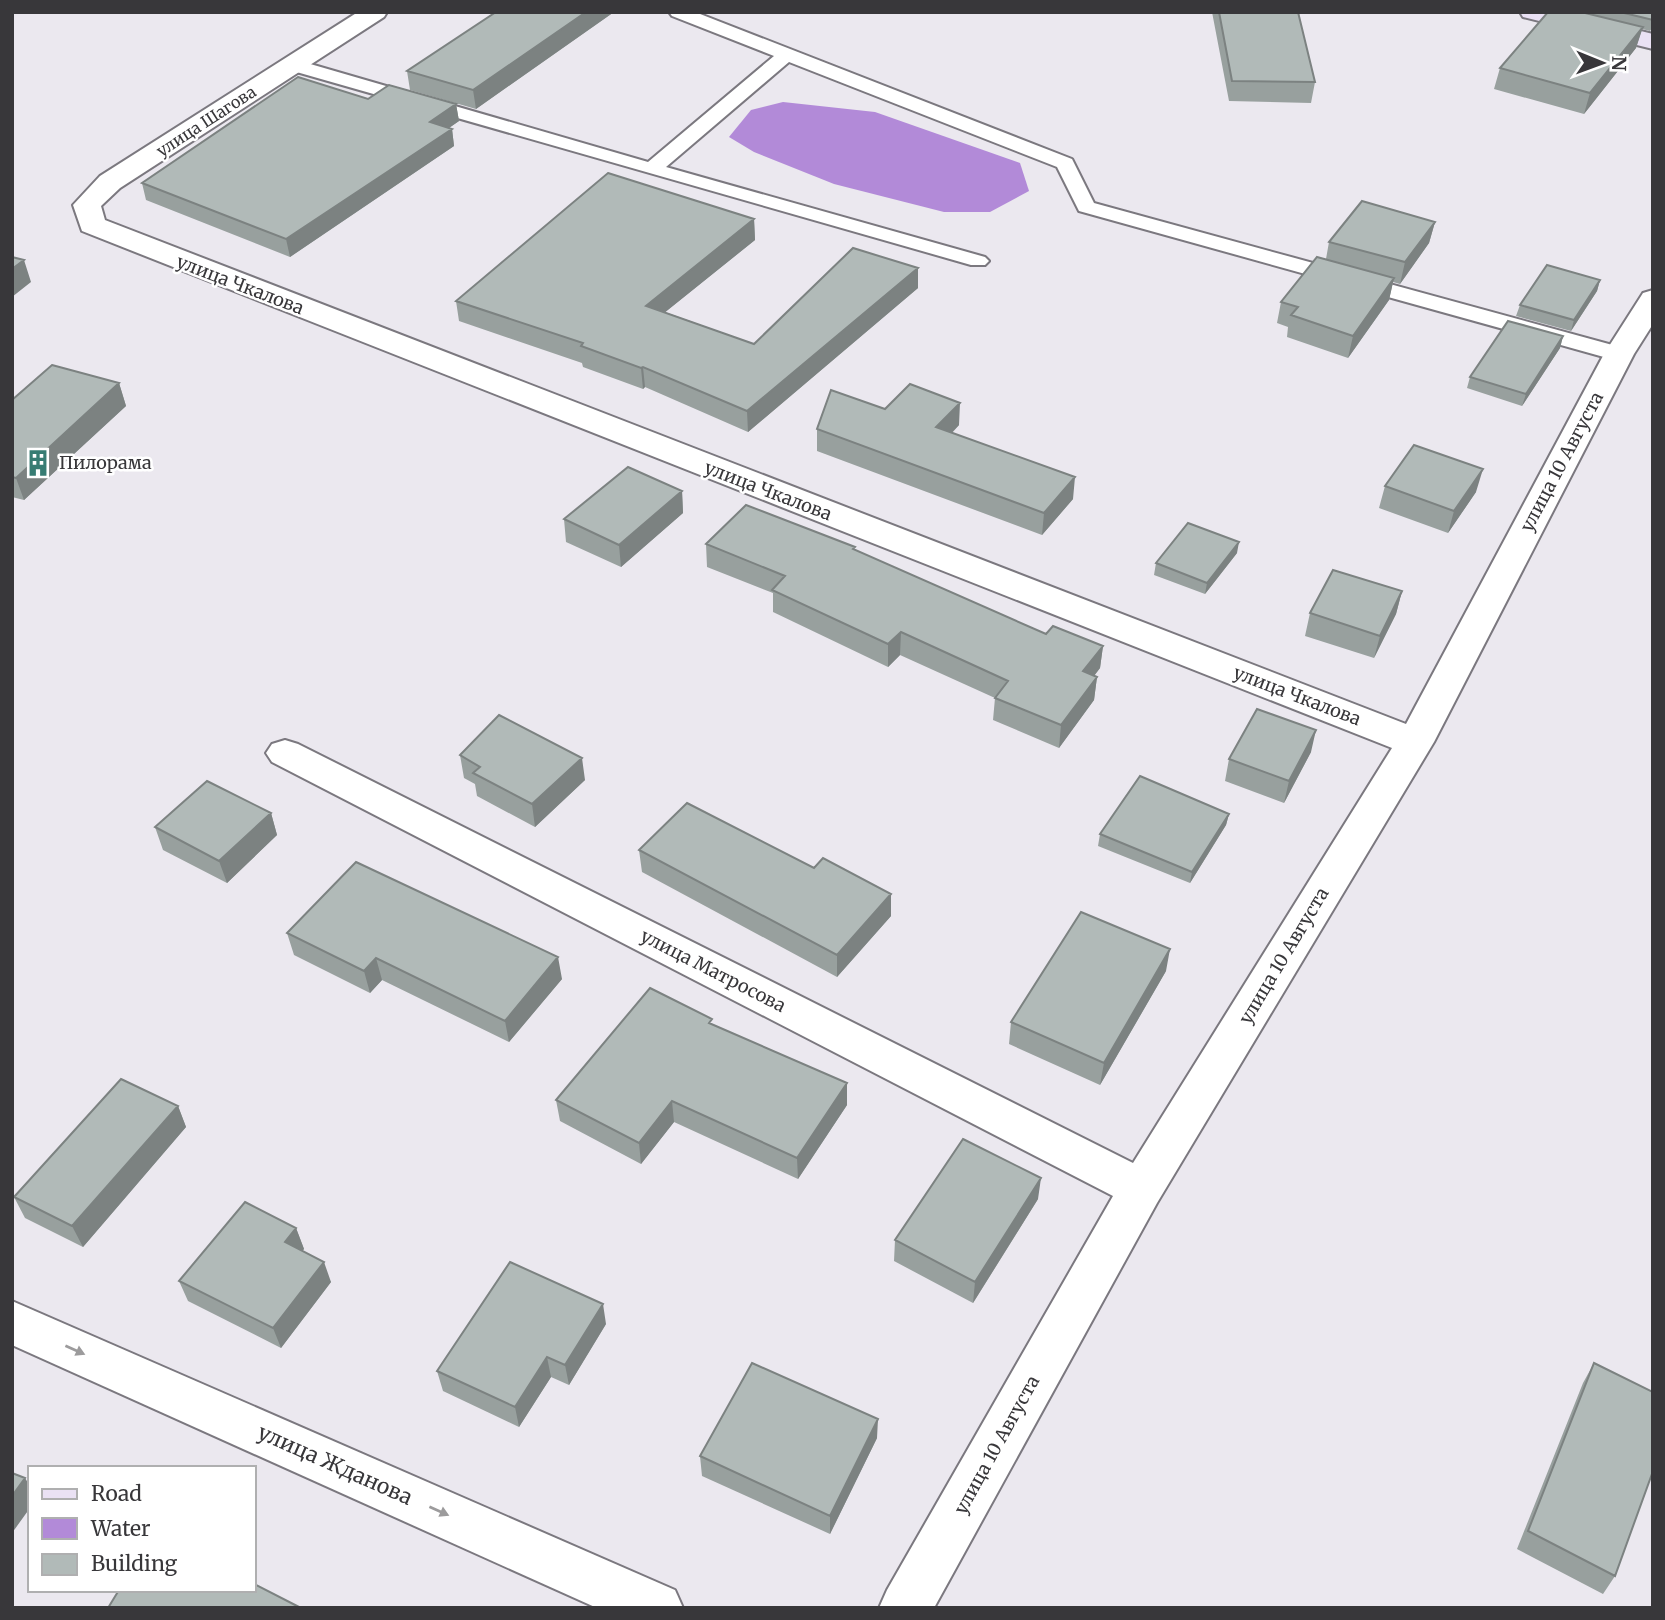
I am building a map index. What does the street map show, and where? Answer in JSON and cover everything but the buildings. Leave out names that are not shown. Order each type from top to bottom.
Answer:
[{"type":"main road","points":[[1532,12],[1653,42]]},
{"type":"street","name":"улица Шагова","points":[[122,239],[92,225],[87,205],[110,182],[375,12]]},
{"type":"street","name":"улица Чкалова","points":[[122,239],[1415,742]]},
{"type":"street","name":"улица 10 Августа","points":[[905,1608],[1141,1189],[1415,742],[1619,354],[1653,299]]},
{"type":"street","name":"улица Матросова","points":[[285,753],[1141,1189]]},
{"type":"street","name":"улица Жданова","points":[[12,1322],[657,1608]]},
{"type":"lane","points":[[678,12],[1065,163],[1087,207],[1619,354]]},
{"type":"lane","points":[[651,169],[785,56]]},
{"type":"lane","points":[[293,65],[978,261]]},
{"type":"water","points":[[783,102],[875,112],[1020,163],[1029,191],[990,212],[944,212],[834,184],[754,152],[729,137],[751,110]]},
{"type":"place","name":"Пилорама","points":[[38,463]]}]
